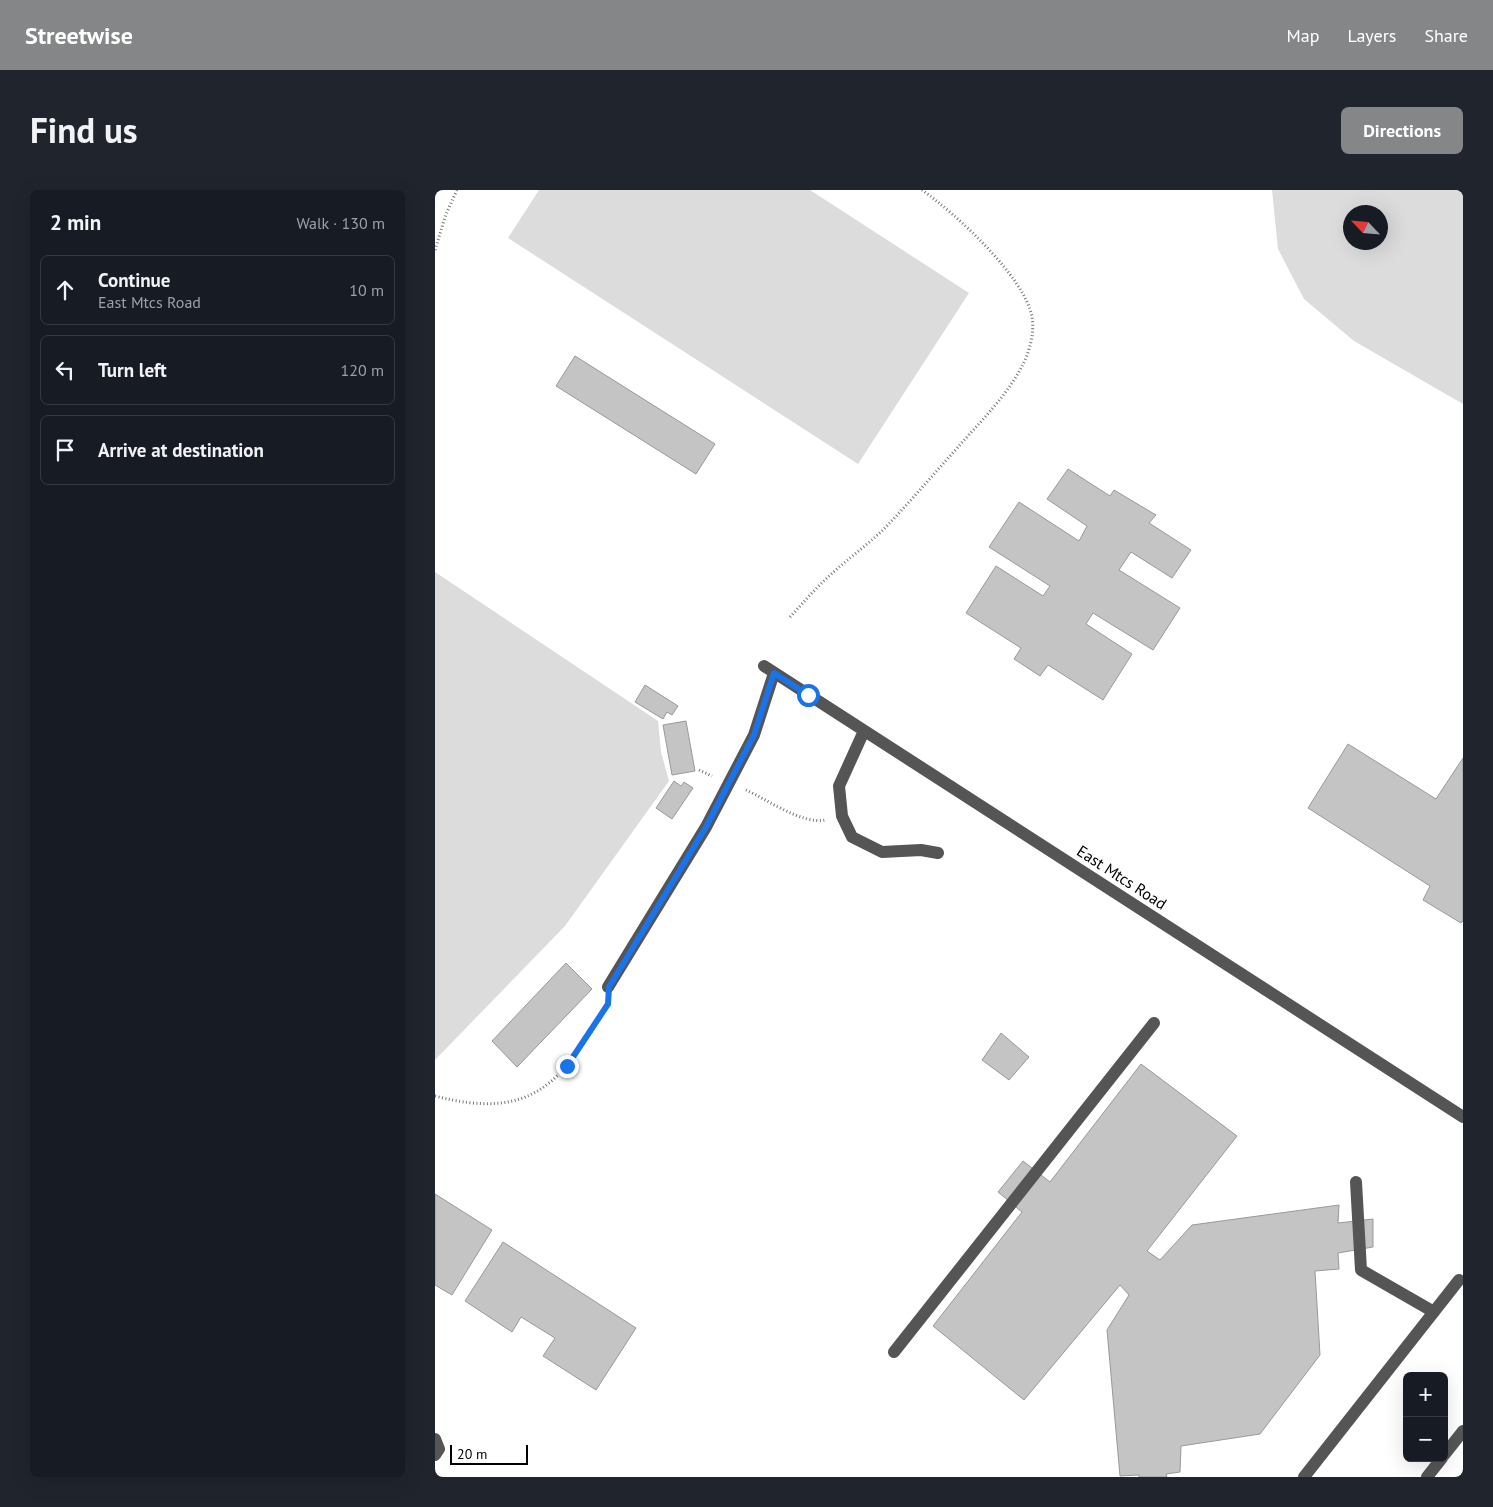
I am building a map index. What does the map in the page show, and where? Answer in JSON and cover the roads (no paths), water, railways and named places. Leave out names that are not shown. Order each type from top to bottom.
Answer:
[{"type":"street","name":"East Mtcs Road","points":[[609,987],[706,827],[754,735],[769,669],[1463,1116]]},
{"type":"street","points":[[864,731],[839,786],[842,816],[851,838],[882,852],[921,850],[937,853]]},
{"type":"street","points":[[894,1352],[1154,1023]]},
{"type":"street","points":[[1356,1182],[1361,1270],[1434,1312]]},
{"type":"street","points":[[1303,1477],[1459,1280]]},
{"type":"street","points":[[1448,1450],[1463,1431]]},
{"type":"street","points":[[435,1439],[439,1449],[435,1455]]},
{"type":"street","points":[[1427,1477],[1439,1462]]}]
